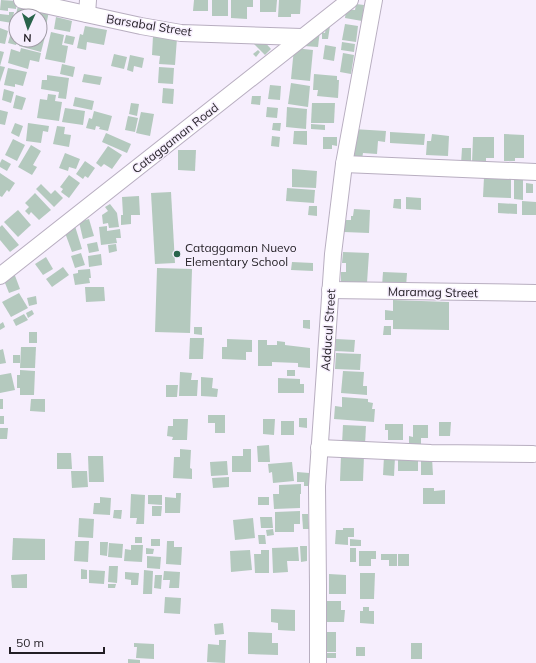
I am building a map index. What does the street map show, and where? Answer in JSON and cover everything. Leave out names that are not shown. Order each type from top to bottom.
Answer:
[{"type":"street","name":"Barsabal Street","points":[[22,0],[88,7],[141,26],[181,33],[302,37]]},
{"type":"street","name":"Cataggaman Road","points":[[0,276],[350,0]]},
{"type":"street","name":"Adducul Street","points":[[318,663],[317,486],[333,254],[344,164],[374,0]]},
{"type":"street","points":[[344,164],[536,172]]},
{"type":"street","name":"Maramag Street","points":[[330,290],[536,293]]},
{"type":"street","points":[[319,448],[431,453],[533,454]]},
{"type":"building","points":[[1,0],[17,1],[16,8],[8,8],[8,11],[0,10]]},
{"type":"building","points":[[194,0],[208,0],[208,11],[193,11]]},
{"type":"building","points":[[212,0],[228,0],[228,16],[212,16]]},
{"type":"building","points":[[231,0],[253,0],[253,7],[247,7],[247,19],[231,18]]},
{"type":"building","points":[[260,0],[277,0],[276,12],[260,12]]},
{"type":"building","points":[[279,0],[301,0],[300,14],[291,14],[291,17],[278,17]]},
{"type":"building","points":[[19,2],[30,5],[30,8],[18,8]]},
{"type":"building","points":[[356,4],[364,5],[362,21],[345,18],[346,9],[355,10]]},
{"type":"building","points":[[0,14],[8,15],[8,22],[0,21]]},
{"type":"building","points":[[56,17],[72,21],[70,32],[54,29]]},
{"type":"building","points":[[345,24],[358,26],[356,42],[342,40]]},
{"type":"building","points":[[85,26],[107,30],[104,45],[87,42],[86,50],[77,48],[80,34],[83,35]]},
{"type":"building","points":[[326,26],[330,26],[328,39],[322,39],[322,32],[325,33]]},
{"type":"building","points":[[0,28],[8,31],[5,44],[0,43]]},
{"type":"building","points":[[320,30],[318,47],[304,46]]},
{"type":"building","points":[[51,32],[64,35],[62,45],[68,46],[65,63],[45,59]]},
{"type":"building","points":[[66,35],[75,37],[73,45],[64,43]]},
{"type":"building","points":[[153,36],[177,38],[175,65],[159,64],[160,56],[152,55]]},
{"type":"building","points":[[261,38],[271,49],[265,55],[254,44]]},
{"type":"building","points":[[342,42],[355,44],[354,52],[341,50]]},
{"type":"building","points":[[325,45],[336,47],[334,61],[323,59]]},
{"type":"building","points":[[21,48],[41,53],[39,62],[30,60],[28,69],[8,63],[11,49],[20,52]]},
{"type":"building","points":[[26,48],[42,48],[41,52]]},
{"type":"building","points":[[294,48],[313,50],[310,81],[291,79]]},
{"type":"building","points":[[258,50],[260,52],[256,57],[253,54]]},
{"type":"building","points":[[0,51],[4,52],[0,66]]},
{"type":"building","points":[[343,53],[354,55],[351,74],[340,72]]},
{"type":"building","points":[[114,54],[127,57],[124,69],[111,66]]},
{"type":"building","points":[[130,55],[144,58],[142,68],[134,66],[133,72],[127,70]]},
{"type":"building","points":[[62,64],[75,67],[73,77],[60,74]]},
{"type":"building","points":[[0,66],[5,67],[0,82]]},
{"type":"building","points":[[159,67],[174,68],[173,84],[158,83]]},
{"type":"building","points":[[8,68],[27,72],[23,86],[15,84],[15,87],[4,85]]},
{"type":"building","points":[[84,74],[102,77],[100,85],[82,82]]},
{"type":"building","points":[[314,74],[337,76],[337,80],[339,80],[338,98],[317,96],[318,90],[313,90]]},
{"type":"building","points":[[47,75],[69,78],[66,99],[58,98],[59,92],[41,89],[42,80],[47,80]]},
{"type":"building","points":[[291,83],[310,86],[308,107],[288,104]]},
{"type":"building","points":[[270,85],[281,86],[280,100],[268,99]]},
{"type":"building","points":[[163,88],[174,89],[173,104],[162,103]]},
{"type":"building","points":[[4,89],[14,92],[11,103],[2,100]]},
{"type":"building","points":[[48,94],[56,95],[55,101],[62,102],[59,121],[37,118],[40,99],[47,100]]},
{"type":"building","points":[[16,95],[26,98],[22,110],[13,108]]},
{"type":"building","points":[[252,96],[261,96],[260,105],[251,104]]},
{"type":"building","points":[[75,97],[94,101],[92,110],[73,106]]},
{"type":"building","points":[[131,103],[139,104],[137,116],[129,114]]},
{"type":"building","points":[[312,103],[335,103],[334,123],[311,123]]},
{"type":"building","points":[[267,107],[278,108],[277,118],[266,117]]},
{"type":"building","points":[[287,107],[307,109],[306,129],[286,127]]},
{"type":"building","points":[[65,108],[85,111],[83,125],[62,122]]},
{"type":"building","points":[[0,110],[8,112],[5,125],[0,124]]},
{"type":"building","points":[[94,111],[112,116],[108,131],[99,129],[100,127],[96,126],[95,130],[86,128],[89,118],[92,119]]},
{"type":"building","points":[[141,112],[154,114],[150,136],[136,133]]},
{"type":"building","points":[[128,116],[138,118],[135,132],[125,130]]},
{"type":"building","points":[[15,123],[23,126],[19,137],[11,133]]},
{"type":"building","points":[[28,123],[49,126],[48,132],[43,131],[41,143],[26,141]]},
{"type":"building","points":[[273,123],[281,123],[280,131],[272,130]]},
{"type":"building","points":[[311,124],[325,125],[325,130],[311,129]]},
{"type":"building","points":[[57,126],[65,127],[64,134],[71,135],[69,147],[53,144]]},
{"type":"building","points":[[353,129],[386,131],[385,142],[378,141],[377,154],[363,153],[362,159],[352,158]]},
{"type":"building","points":[[294,131],[307,131],[307,145],[293,144]]},
{"type":"building","points":[[390,132],[425,134],[424,145],[390,143]]},
{"type":"building","points":[[106,133],[131,144],[127,153],[102,142]]},
{"type":"building","points":[[432,134],[449,136],[448,156],[426,155],[427,141],[431,141]]},
{"type":"building","points":[[504,134],[524,135],[524,158],[515,158],[515,161],[504,161]]},
{"type":"building","points":[[272,136],[280,137],[279,147],[271,146]]},
{"type":"building","points":[[323,137],[337,137],[337,146],[332,145],[332,149],[323,149]]},
{"type":"building","points":[[473,137],[494,137],[494,158],[486,158],[486,164],[472,163]]},
{"type":"building","points":[[13,139],[25,145],[17,161],[5,155]]},
{"type":"building","points":[[31,145],[41,151],[33,165],[37,167],[32,175],[18,167]]},
{"type":"building","points":[[108,146],[122,155],[112,169],[104,164],[101,167],[96,163]]},
{"type":"building","points":[[462,148],[471,148],[471,164],[461,164]]},
{"type":"building","points":[[178,150],[196,150],[195,171],[178,170]]},
{"type":"building","points":[[65,153],[80,159],[76,169],[69,167],[68,171],[59,168]]},
{"type":"building","points":[[2,159],[11,164],[7,171],[0,167]]},
{"type":"building","points":[[85,161],[95,168],[88,178],[85,176],[83,179],[76,174]]},
{"type":"building","points":[[292,169],[317,171],[316,188],[292,187]]},
{"type":"building","points":[[0,173],[15,183],[9,192],[7,190],[2,197],[0,196]]},
{"type":"building","points":[[69,175],[80,183],[69,198],[61,192],[63,189],[60,187]]},
{"type":"building","points":[[484,177],[511,178],[511,198],[483,197]]},
{"type":"building","points":[[514,180],[523,180],[523,200],[514,199]]},
{"type":"building","points":[[526,183],[533,184],[533,193],[526,193]]},
{"type":"building","points":[[41,184],[51,194],[55,190],[63,198],[54,207],[36,189]]},
{"type":"building","points":[[287,188],[315,190],[314,203],[286,201]]},
{"type":"building","points":[[171,192],[175,263],[155,264],[151,193]]},
{"type":"building","points":[[35,193],[51,210],[39,220],[31,212],[29,215],[25,211],[29,207],[25,203]]},
{"type":"building","points":[[139,196],[140,215],[131,215],[131,224],[121,225],[121,215],[123,215],[122,197]]},
{"type":"building","points":[[406,197],[421,198],[421,210],[406,209]]},
{"type":"building","points":[[394,199],[401,199],[401,209],[393,208]]},
{"type":"building","points":[[522,201],[536,202],[536,215],[522,215]]},
{"type":"building","points":[[498,203],[517,204],[517,214],[498,213]]},
{"type":"building","points":[[110,204],[117,213],[119,227],[109,228],[108,223],[103,224],[102,215],[108,211],[105,207]]},
{"type":"building","points":[[309,206],[317,206],[317,216],[308,215]]},
{"type":"building","points":[[354,209],[370,210],[369,233],[344,232],[344,220],[351,220]]},
{"type":"building","points":[[18,210],[31,225],[18,237],[4,222]]},
{"type":"building","points":[[89,219],[94,236],[83,239],[79,222]]},
{"type":"building","points":[[2,225],[19,245],[10,252],[0,240],[0,227]]},
{"type":"building","points":[[75,226],[82,249],[72,252],[64,230]]},
{"type":"building","points":[[107,226],[107,231],[120,229],[121,238],[116,238],[117,243],[101,245],[99,227]]},
{"type":"building","points":[[97,242],[99,251],[89,253],[87,244]]},
{"type":"building","points":[[116,244],[117,251],[109,253],[108,245]]},
{"type":"building","points":[[343,252],[369,253],[367,283],[341,282],[341,272],[346,272],[346,263],[342,263]]},
{"type":"building","points":[[81,253],[85,265],[75,268],[71,256]]},
{"type":"building","points":[[101,254],[102,265],[89,267],[88,256]]},
{"type":"building","points":[[46,257],[53,269],[43,275],[35,264]]},
{"type":"building","points":[[292,262],[313,263],[313,271],[291,270]]},
{"type":"building","points":[[63,267],[69,275],[52,287],[46,279]]},
{"type":"building","points":[[157,268],[192,269],[190,333],[155,332]]},
{"type":"building","points":[[90,269],[90,283],[75,285],[73,274],[78,273],[78,270]]},
{"type":"building","points":[[383,272],[407,273],[406,287],[382,286]]},
{"type":"building","points":[[14,273],[20,289],[9,293],[3,278]]},
{"type":"building","points":[[85,287],[104,287],[105,301],[86,302]]},
{"type":"building","points":[[19,293],[28,308],[11,317],[2,302]]},
{"type":"building","points":[[36,296],[37,304],[29,306],[27,298]]},
{"type":"building","points":[[393,300],[449,302],[449,330],[393,329],[393,320],[385,320],[385,310],[393,311]]},
{"type":"building","points":[[32,310],[34,314],[28,318],[26,313]]},
{"type":"building","points":[[24,314],[28,320],[16,326],[13,320]]},
{"type":"building","points":[[303,320],[310,320],[310,329],[303,328]]},
{"type":"building","points":[[3,322],[5,327],[0,330],[0,324]]},
{"type":"building","points":[[384,326],[391,326],[391,335],[383,335]]},
{"type":"building","points":[[194,327],[202,327],[202,335],[194,334]]},
{"type":"building","points":[[29,332],[37,332],[37,343],[29,343]]},
{"type":"building","points":[[190,338],[204,338],[203,359],[189,359]]},
{"type":"building","points":[[227,339],[252,340],[252,352],[246,352],[246,360],[222,359],[222,347],[227,347]]},
{"type":"building","points":[[336,339],[355,340],[354,352],[335,351]]},
{"type":"building","points":[[258,340],[267,340],[267,345],[277,345],[277,341],[285,342],[285,345],[310,348],[310,368],[298,367],[298,363],[272,362],[272,366],[258,366]]},
{"type":"building","points":[[21,347],[36,347],[35,368],[20,368]]},
{"type":"building","points":[[3,349],[6,363],[0,364],[0,350]]},
{"type":"building","points":[[336,353],[361,354],[360,370],[335,369]]},
{"type":"building","points":[[13,355],[20,355],[20,363],[13,363]]},
{"type":"building","points":[[20,370],[35,371],[34,395],[20,395],[20,388],[17,388],[17,375],[20,375]]},
{"type":"building","points":[[287,370],[295,370],[295,376],[287,376]]},
{"type":"building","points":[[343,371],[364,372],[363,386],[367,386],[367,395],[341,393]]},
{"type":"building","points":[[180,372],[192,373],[191,380],[198,380],[197,396],[179,396]]},
{"type":"building","points":[[11,373],[15,390],[0,393],[0,375]]},
{"type":"building","points":[[201,377],[213,378],[212,388],[218,389],[217,397],[201,396]]},
{"type":"building","points":[[278,378],[300,379],[300,384],[304,384],[304,393],[278,393]]},
{"type":"building","points":[[166,385],[178,385],[177,397],[166,397]]},
{"type":"building","points":[[342,397],[368,399],[368,402],[373,403],[372,409],[375,409],[374,422],[334,419],[335,406],[342,407]]},
{"type":"building","points":[[0,399],[3,399],[3,409],[0,409]]},
{"type":"building","points":[[31,399],[45,399],[45,412],[30,411]]},
{"type":"building","points":[[208,415],[225,415],[225,433],[215,433],[215,423],[208,423]]},
{"type":"building","points":[[0,416],[4,416],[4,424],[0,424]]},
{"type":"building","points":[[299,418],[307,418],[307,428],[299,427]]},
{"type":"building","points":[[173,419],[188,419],[187,440],[172,440],[173,437],[167,436],[168,426],[173,426]]},
{"type":"building","points":[[263,419],[275,419],[274,435],[263,434]]},
{"type":"building","points":[[281,421],[294,421],[294,435],[281,435]]},
{"type":"building","points":[[439,422],[451,422],[450,436],[439,436]]},
{"type":"building","points":[[385,424],[403,424],[403,440],[388,440],[388,430],[385,430]]},
{"type":"building","points":[[343,425],[366,426],[365,445],[342,444]]},
{"type":"building","points":[[413,425],[428,425],[428,438],[421,438],[421,445],[409,445],[409,436],[413,437]]},
{"type":"building","points":[[0,428],[8,428],[7,439],[0,439]]},
{"type":"building","points":[[269,445],[270,462],[258,462],[257,446]]},
{"type":"building","points":[[180,449],[191,450],[190,468],[192,469],[192,479],[173,478],[174,457],[180,457]]},
{"type":"building","points":[[243,449],[251,449],[251,472],[232,472],[232,456],[243,456]]},
{"type":"building","points":[[57,453],[71,453],[72,469],[57,469]]},
{"type":"building","points":[[418,453],[418,471],[398,471],[398,458]]},
{"type":"building","points":[[341,455],[364,456],[363,481],[340,481]]},
{"type":"building","points":[[88,456],[103,456],[104,482],[89,482]]},
{"type":"building","points":[[384,456],[395,457],[394,476],[383,475]]},
{"type":"building","points":[[432,458],[433,475],[421,475],[421,459]]},
{"type":"building","points":[[227,461],[228,475],[211,476],[210,462]]},
{"type":"building","points":[[292,462],[294,481],[273,483],[272,472],[269,473],[268,464]]},
{"type":"building","points":[[71,471],[87,471],[88,487],[72,488]]},
{"type":"building","points":[[297,472],[309,473],[309,486],[304,486],[304,482],[297,482]]},
{"type":"building","points":[[229,477],[229,487],[213,488],[212,478]]},
{"type":"building","points":[[301,484],[300,508],[274,509],[273,494],[279,494],[279,485]]},
{"type":"building","points":[[423,488],[434,488],[434,491],[445,490],[445,504],[423,504]]},
{"type":"building","points":[[176,493],[181,493],[180,513],[165,513],[165,497],[176,498]]},
{"type":"building","points":[[131,494],[145,495],[144,524],[136,524],[137,518],[130,518]]},
{"type":"building","points":[[148,495],[162,495],[162,505],[148,504]]},
{"type":"building","points":[[100,497],[111,498],[110,515],[93,514],[94,503],[100,503]]},
{"type":"building","points":[[258,497],[269,497],[269,505],[258,505]]},
{"type":"building","points":[[152,506],[162,506],[161,516],[152,516]]},
{"type":"building","points":[[114,510],[122,510],[121,519],[113,518]]},
{"type":"building","points":[[300,511],[300,524],[294,524],[294,532],[275,532],[275,512]]},
{"type":"building","points":[[302,514],[308,514],[309,529],[303,529]]},
{"type":"building","points":[[260,517],[272,517],[273,528],[261,528]]},
{"type":"building","points":[[79,518],[94,519],[93,538],[78,537]]},
{"type":"building","points":[[253,518],[255,538],[235,540],[233,520]]},
{"type":"building","points":[[343,528],[354,528],[354,537],[348,537],[348,545],[335,544],[336,530],[343,530]]},
{"type":"building","points":[[273,529],[274,535],[267,536],[266,530]]},
{"type":"building","points":[[258,535],[265,535],[266,544],[259,544]]},
{"type":"building","points":[[135,537],[142,537],[142,543],[135,543]]},
{"type":"building","points":[[13,538],[45,539],[45,560],[12,560]]},
{"type":"building","points":[[151,539],[160,539],[160,546],[151,546]]},
{"type":"building","points":[[350,539],[361,540],[361,546],[350,546]]},
{"type":"building","points":[[75,541],[89,541],[88,562],[74,561]]},
{"type":"building","points":[[167,541],[174,541],[174,547],[182,547],[181,565],[166,564]]},
{"type":"building","points":[[100,542],[108,542],[107,556],[100,555]]},
{"type":"building","points":[[109,543],[123,544],[122,558],[108,557]]},
{"type":"building","points":[[131,545],[143,545],[142,562],[124,561],[125,549],[131,550]]},
{"type":"building","points":[[300,546],[307,546],[307,561],[301,562]]},
{"type":"building","points":[[298,547],[299,561],[287,561],[288,572],[273,573],[272,548]]},
{"type":"building","points":[[146,548],[154,549],[153,554],[146,554]]},
{"type":"building","points":[[350,548],[356,548],[356,562],[350,562]]},
{"type":"building","points":[[250,550],[252,570],[231,572],[230,551]]},
{"type":"building","points":[[261,550],[269,550],[269,573],[255,573],[254,554],[261,554]]},
{"type":"building","points":[[359,551],[376,551],[376,559],[371,559],[371,566],[359,566]]},
{"type":"building","points":[[381,554],[397,554],[397,566],[389,566],[389,560],[381,560]]},
{"type":"building","points":[[398,554],[409,554],[409,566],[398,566]]},
{"type":"building","points":[[147,556],[161,557],[160,569],[147,568]]},
{"type":"building","points":[[109,566],[118,566],[117,583],[108,582]]},
{"type":"building","points":[[81,569],[87,570],[87,579],[81,579]]},
{"type":"building","points":[[89,570],[105,571],[104,584],[89,583]]},
{"type":"building","points":[[144,570],[153,571],[152,594],[143,594]]},
{"type":"building","points":[[164,571],[180,572],[179,588],[169,588],[170,580],[163,580]]},
{"type":"building","points":[[125,572],[139,573],[138,585],[131,585],[131,580],[125,579]]},
{"type":"building","points":[[360,573],[375,573],[374,599],[360,599]]},
{"type":"building","points":[[27,574],[27,588],[12,588],[11,575]]},
{"type":"building","points":[[329,574],[346,575],[346,594],[329,594]]},
{"type":"building","points":[[155,575],[162,575],[161,589],[154,588]]},
{"type":"building","points":[[108,584],[116,584],[115,588],[108,588]]},
{"type":"building","points":[[165,597],[181,598],[180,614],[164,613]]},
{"type":"building","points":[[327,601],[341,601],[341,610],[345,610],[344,622],[326,622]]},
{"type":"building","points":[[363,607],[369,607],[369,611],[374,611],[374,624],[360,623],[360,611],[363,611]]},
{"type":"building","points":[[271,609],[295,610],[295,631],[278,630],[278,623],[271,622]]},
{"type":"building","points":[[223,623],[224,634],[215,635],[214,624]]},
{"type":"building","points":[[248,632],[272,633],[272,643],[278,643],[278,655],[248,654]]},
{"type":"building","points":[[324,632],[336,632],[336,652],[324,652]]},
{"type":"building","points":[[219,640],[226,640],[225,663],[207,662],[208,644],[219,645]]},
{"type":"building","points":[[134,643],[154,644],[154,659],[136,658],[137,647],[134,647]]},
{"type":"building","points":[[411,643],[422,643],[422,659],[411,659]]},
{"type":"building","points":[[356,647],[365,647],[365,656],[356,656]]},
{"type":"building","points":[[325,653],[336,653],[336,658],[325,658]]},
{"type":"building","points":[[128,659],[140,660],[140,663],[128,663]]},
{"type":"place","name":"Cataggaman Nuevo Elementary School","points":[[177,254]]}]
